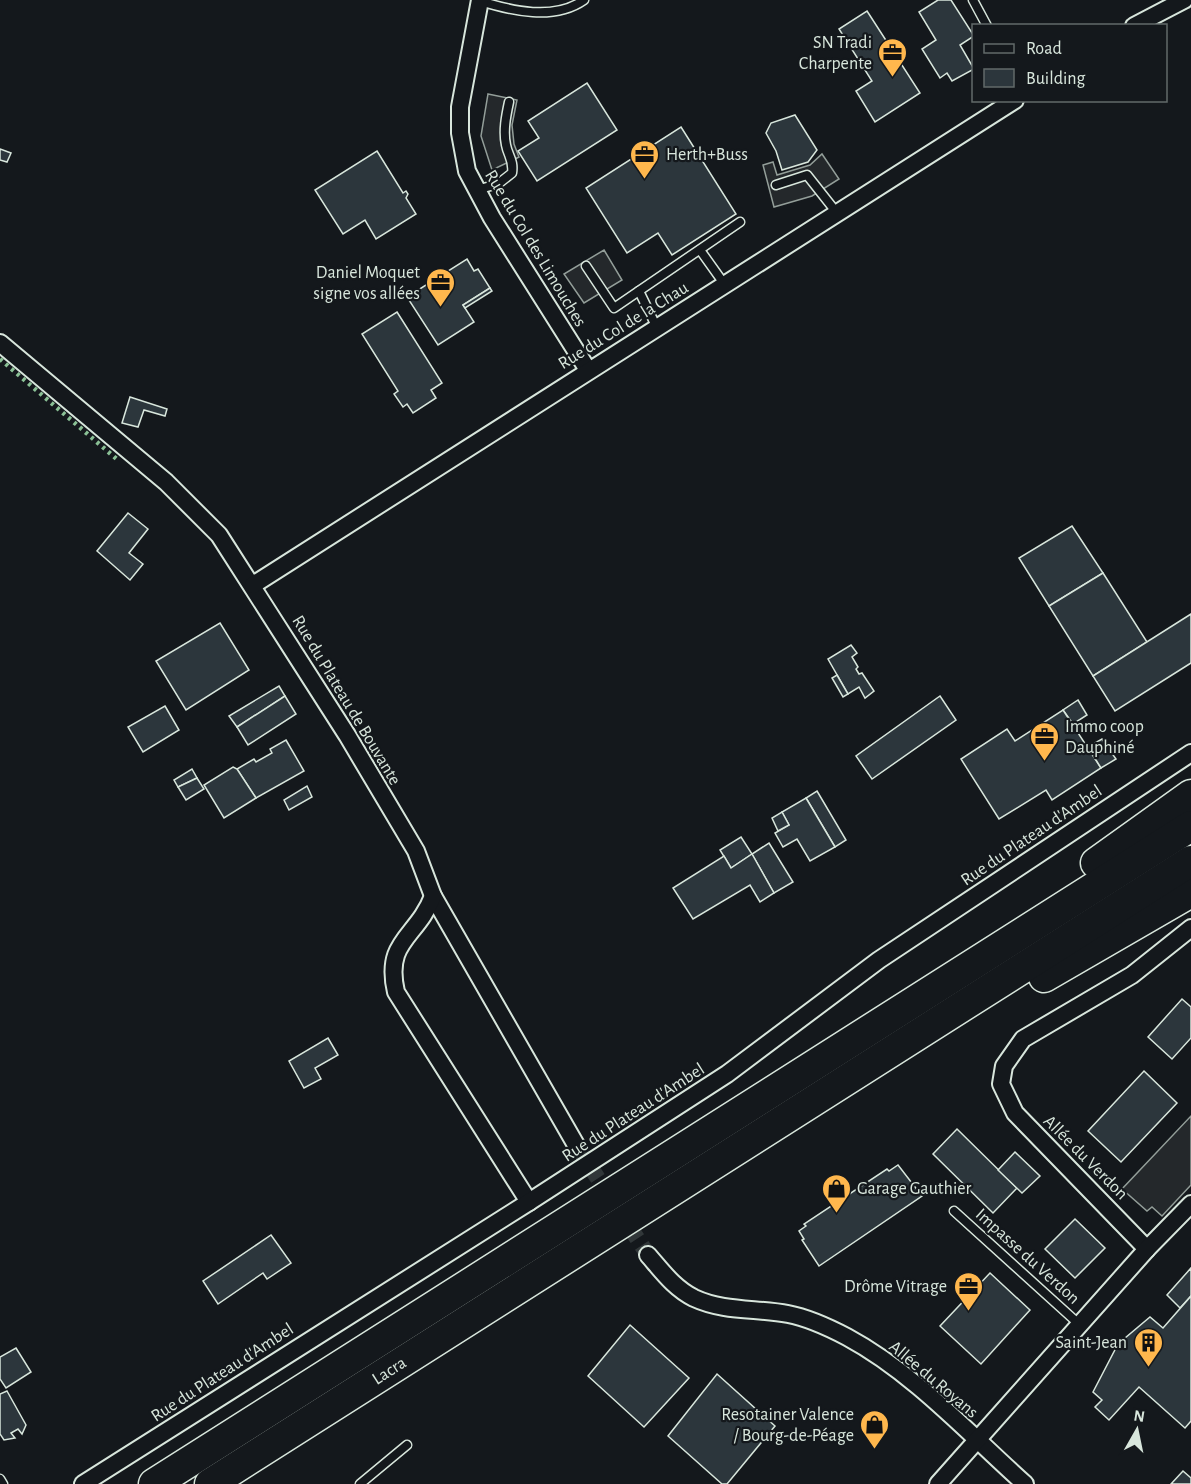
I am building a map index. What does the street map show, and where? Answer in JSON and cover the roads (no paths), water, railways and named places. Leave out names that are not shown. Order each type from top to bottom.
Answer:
[{"type":"highway","points":[[737,1116],[1191,795]]},
{"type":"highway","points":[[154,1484],[1191,826]]},
{"type":"highway","points":[[566,1258],[1191,861]]},
{"type":"highway","points":[[566,1258],[1191,892]]},
{"type":"highway","name":"Lacra","points":[[210,1484],[566,1258]]},
{"type":"street","points":[[1138,24],[1184,0]]},
{"type":"street","name":"Rue du Col des Limouches","points":[[480,1],[460,107],[463,154],[476,190],[588,370]]},
{"type":"street","name":"Rue du Col de la Chau","points":[[253,585],[1012,102]]},
{"type":"street","name":"Rue du Plateau de Bouvante","points":[[0,343],[166,482],[219,535],[253,585],[416,851],[433,896],[576,1145]]},
{"type":"street","name":"Rue du Plateau d'Ambel","points":[[83,1484],[728,1074],[879,960],[1191,753]]},
{"type":"street","points":[[433,896],[426,913],[396,950],[391,971],[396,992],[529,1202]]},
{"type":"street","name":"Allée du Verdon","points":[[1147,1249],[1015,1113],[1001,1084],[1002,1075],[1004,1066],[1023,1039],[1132,975],[1191,928]]},
{"type":"street","points":[[938,1484],[978,1442],[1147,1249],[1191,1204]]},
{"type":"street","name":"Allée du Royans","points":[[648,1255],[669,1281],[693,1297],[717,1307],[788,1314],[809,1319],[850,1339],[903,1374],[1025,1484]]},
{"type":"lane","points":[[480,1],[517,13],[570,9],[584,0]]},
{"type":"lane","points":[[973,0],[986,24]]},
{"type":"lane","points":[[476,190],[498,184],[512,172],[514,163],[506,146],[505,127],[509,102]]},
{"type":"lane","points":[[776,185],[807,175],[837,213]]},
{"type":"lane","points":[[586,266],[614,308],[740,222]]},
{"type":"lane","points":[[699,250],[725,285]]},
{"type":"lane","points":[[639,291],[657,328]]},
{"type":"lane","name":"Impasse du Verdon","points":[[954,1211],[1080,1325]]},
{"type":"lane","points":[[360,1484],[407,1445]]},
{"type":"lane","points":[[0,1479],[3,1484]]},
{"type":"tunnel","points":[[576,1145],[648,1255]]},
{"type":"place","name":"SN Tradi Charpente","points":[[893,78]]},
{"type":"place","name":"Herth+Buss","points":[[645,180]]},
{"type":"place","name":"Daniel Moquet signe vos allées","points":[[441,308]]},
{"type":"place","name":"Immo coop Dauphiné","points":[[1044,762]]},
{"type":"place","name":"Garage Gauthier","points":[[836,1214]]},
{"type":"place","name":"Drôme Vitrage","points":[[968,1312]]},
{"type":"place","name":"Saint-Jean","points":[[1148,1368]]},
{"type":"place","name":"Resotainer Valence / Bourg-de-Péage","points":[[875,1450]]}]
